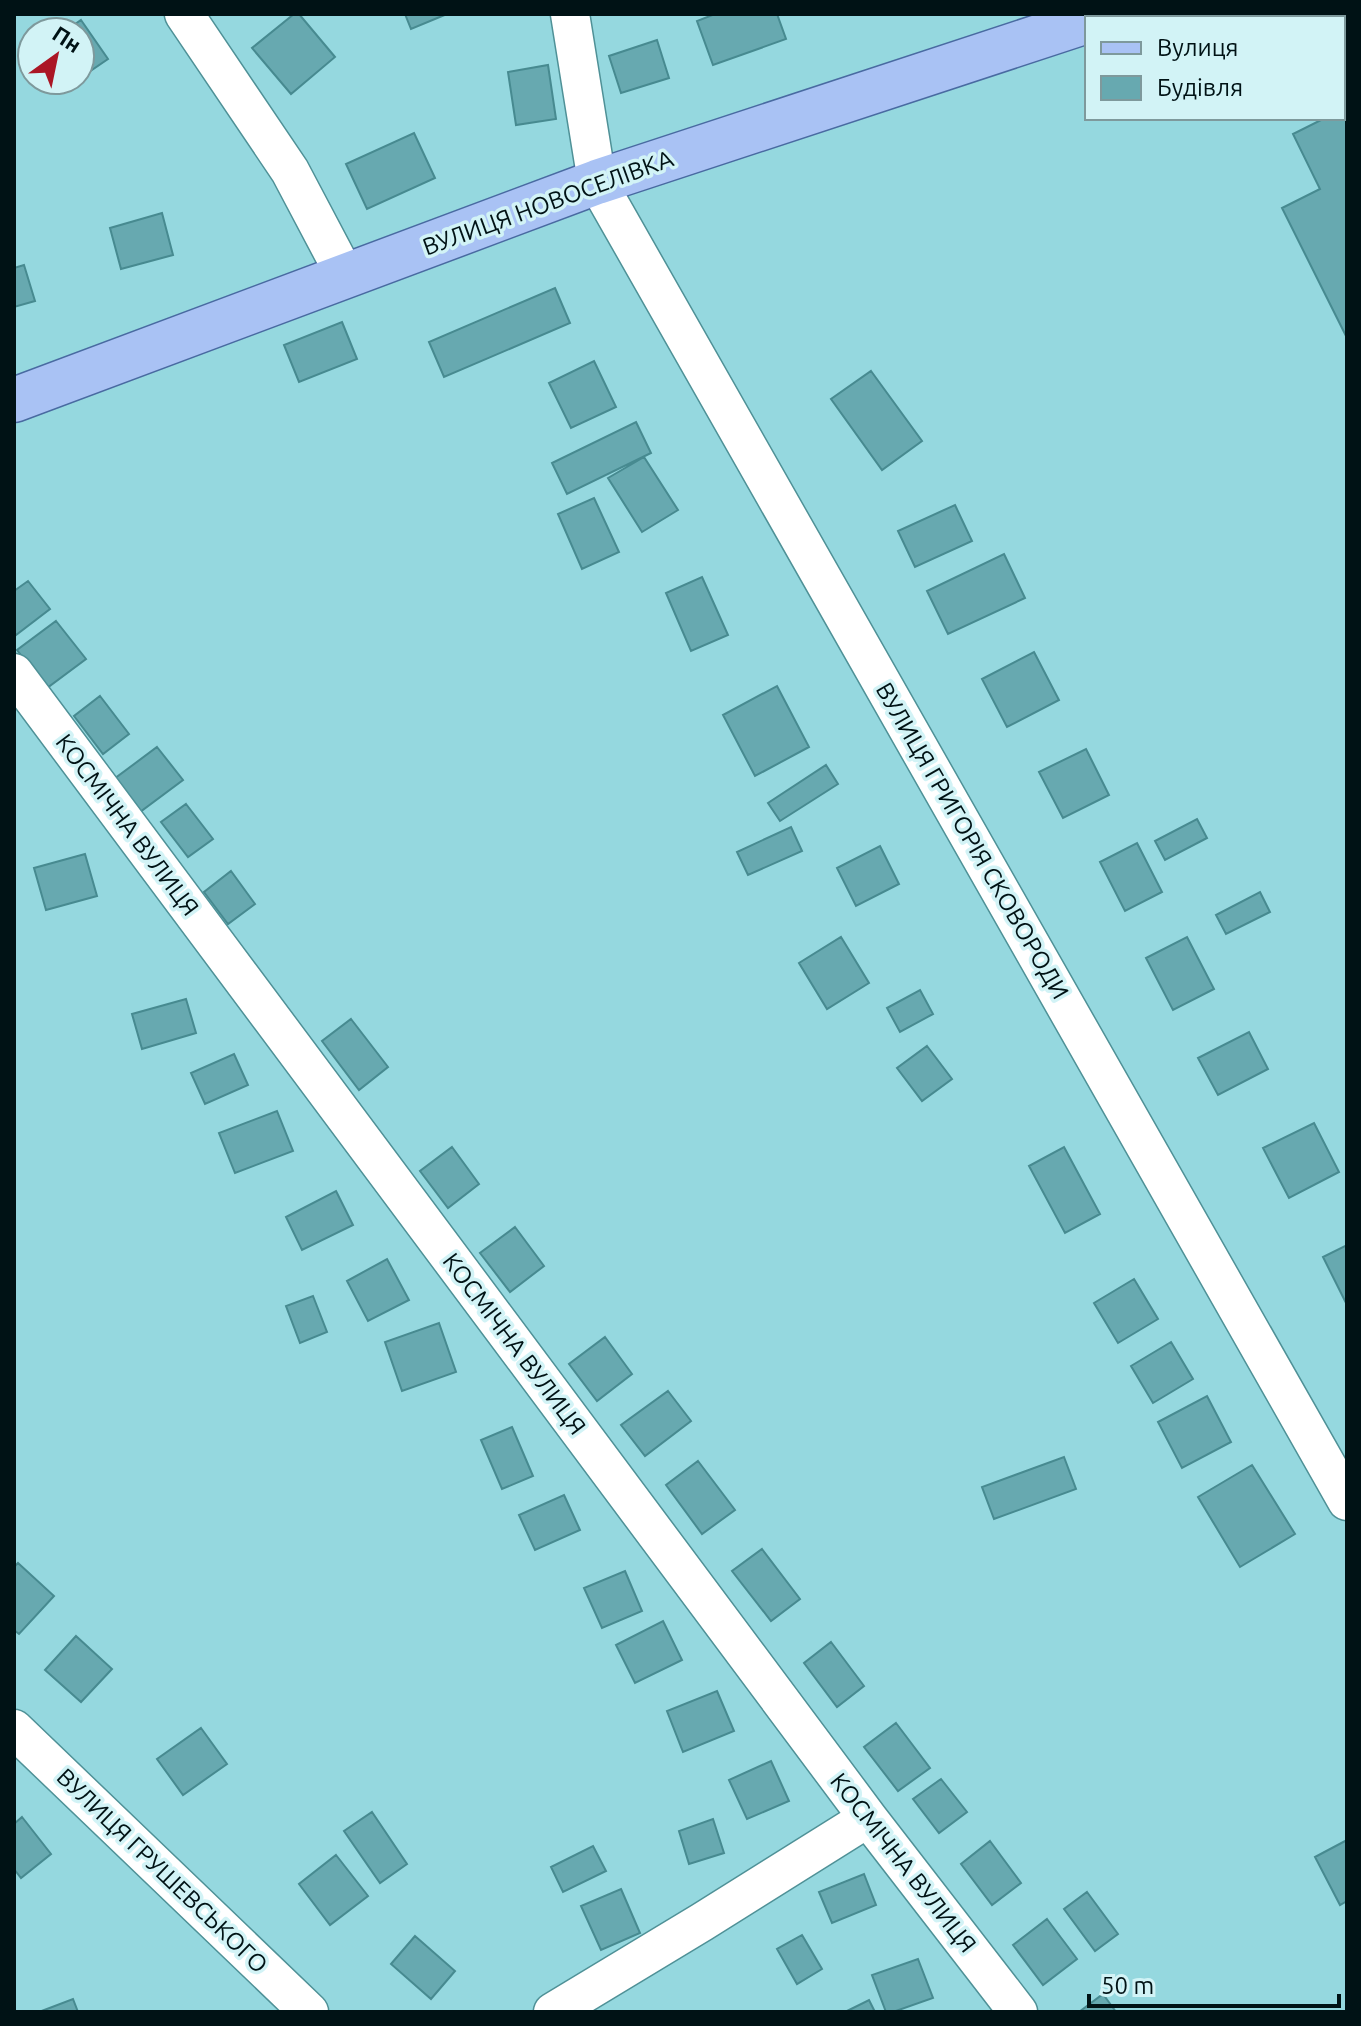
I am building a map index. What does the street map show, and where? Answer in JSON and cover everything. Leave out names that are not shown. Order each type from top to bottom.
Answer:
[{"type":"main road","name":"ВУЛИЦЯ НОВОСЕЛІВКА","points":[[14,400],[597,182],[1085,22]]},
{"type":"street","points":[[184,14],[290,171],[346,277]]},
{"type":"street","points":[[570,14],[597,182]]},
{"type":"street","name":"ВУЛИЦЯ ГРИГОРІЯ СКОВОРОДИ","points":[[597,182],[1347,1501]]},
{"type":"street","name":"КОСМІЧНА ВУЛИЦЯ","points":[[14,673],[868,1818],[1018,2012]]},
{"type":"street","name":"ВУЛИЦЯ ГРУШЕВСЬКОГО","points":[[14,1729],[309,2012]]},
{"type":"street","points":[[553,2012],[868,1818]]},
{"type":"building","points":[[294,14],[299,14],[335,57],[291,94],[252,48]]},
{"type":"building","points":[[405,14],[447,14],[411,29]]},
{"type":"building","points":[[715,14],[777,14],[786,39],[713,65],[697,21]]},
{"type":"building","points":[[657,40],[669,78],[621,93],[609,56]]},
{"type":"building","points":[[96,42],[108,59],[96,67]]},
{"type":"building","points":[[548,65],[556,119],[516,125],[508,72]]},
{"type":"building","points":[[1345,108],[1347,338],[1282,208],[1320,189],[1293,134],[1321,120],[1345,120]]},
{"type":"building","points":[[414,133],[435,178],[367,209],[346,164]]},
{"type":"building","points":[[162,213],[173,255],[121,269],[110,228]]},
{"type":"building","points":[[24,265],[35,301],[14,307],[14,268]]},
{"type":"building","points":[[555,288],[570,323],[444,377],[429,342]]},
{"type":"building","points":[[342,322],[357,359],[299,382],[284,345]]},
{"type":"building","points":[[594,361],[616,407],[571,428],[549,383]]},
{"type":"building","points":[[871,371],[922,441],[882,470],[831,399]]},
{"type":"building","points":[[636,422],[651,453],[567,494],[552,463]]},
{"type":"building","points":[[644,457],[678,510],[642,532],[608,478]]},
{"type":"building","points":[[594,498],[619,552],[582,569],[558,514]]},
{"type":"building","points":[[955,505],[972,541],[915,567],[898,531]]},
{"type":"building","points":[[1004,554],[1025,598],[948,634],[927,591]]},
{"type":"building","points":[[702,577],[728,635],[691,651],[666,593]]},
{"type":"building","points":[[28,581],[50,609],[16,635],[14,591]]},
{"type":"building","points":[[56,621],[86,659],[47,688],[17,650]]},
{"type":"building","points":[[1034,652],[1059,700],[1007,727],[982,679]]},
{"type":"building","points":[[777,686],[809,747],[755,776],[723,715]]},
{"type":"building","points":[[100,696],[129,734],[103,754],[74,716]]},
{"type":"building","points":[[157,747],[183,780],[140,812],[114,779]]},
{"type":"building","points":[[1086,749],[1109,795],[1063,818],[1039,772]]},
{"type":"building","points":[[826,765],[838,784],[780,821],[768,803]]},
{"type":"building","points":[[186,804],[213,839],[188,857],[161,822]]},
{"type":"building","points":[[1197,819],[1207,838],[1165,860],[1155,841]]},
{"type":"building","points":[[791,827],[802,851],[748,875],[737,852]]},
{"type":"building","points":[[1137,843],[1162,892],[1125,911],[1100,862]]},
{"type":"building","points":[[880,846],[899,884],[856,906],[837,868]]},
{"type":"building","points":[[85,854],[97,896],[46,910],[34,868]]},
{"type":"building","points":[[231,871],[255,904],[228,924],[204,892]]},
{"type":"building","points":[[1260,892],[1270,912],[1226,934],[1216,915]]},
{"type":"building","points":[[841,937],[869,983],[827,1009],[799,963]]},
{"type":"building","points":[[1187,937],[1214,989],[1173,1010],[1146,958]]},
{"type":"building","points":[[920,990],[933,1014],[900,1032],[887,1008]]},
{"type":"building","points":[[186,999],[196,1033],[142,1049],[132,1014]]},
{"type":"building","points":[[351,1019],[388,1067],[359,1090],[322,1041]]},
{"type":"building","points":[[1249,1032],[1268,1069],[1218,1095],[1198,1058]]},
{"type":"building","points":[[927,1046],[952,1079],[922,1101],[897,1068]]},
{"type":"building","points":[[234,1054],[248,1085],[205,1104],[191,1073]]},
{"type":"building","points":[[277,1111],[293,1151],[235,1173],[219,1133]]},
{"type":"building","points":[[1314,1123],[1339,1172],[1289,1198],[1263,1148]]},
{"type":"building","points":[[452,1147],[479,1184],[448,1208],[420,1171]]},
{"type":"building","points":[[1064,1147],[1100,1214],[1065,1233],[1029,1166]]},
{"type":"building","points":[[336,1191],[353,1225],[302,1250],[286,1217]]},
{"type":"building","points":[[515,1227],[544,1266],[510,1292],[480,1253]]},
{"type":"building","points":[[1347,1245],[1347,1303],[1346,1303],[1323,1257]]},
{"type":"building","points":[[387,1259],[409,1300],[368,1321],[347,1281]]},
{"type":"building","points":[[1134,1279],[1158,1319],[1118,1343],[1094,1303]]},
{"type":"building","points":[[313,1296],[327,1332],[300,1343],[286,1306]]},
{"type":"building","points":[[439,1323],[456,1372],[402,1391],[385,1342]]},
{"type":"building","points":[[605,1337],[632,1374],[597,1401],[569,1364]]},
{"type":"building","points":[[1171,1342],[1193,1379],[1153,1403],[1131,1366]]},
{"type":"building","points":[[668,1391],[691,1421],[645,1456],[621,1425]]},
{"type":"building","points":[[1207,1396],[1231,1442],[1182,1468],[1158,1422]]},
{"type":"building","points":[[512,1427],[533,1476],[502,1489],[481,1440]]},
{"type":"building","points":[[1064,1457],[1076,1489],[994,1519],[982,1487]]},
{"type":"building","points":[[698,1461],[735,1510],[702,1534],[666,1485]]},
{"type":"building","points":[[1252,1465],[1295,1534],[1240,1567],[1198,1497]]},
{"type":"building","points":[[564,1495],[580,1530],[535,1550],[519,1515]]},
{"type":"building","points":[[762,1549],[800,1599],[771,1621],[732,1571]]},
{"type":"building","points":[[18,1563],[54,1596],[19,1634],[14,1630],[14,1567]]},
{"type":"building","points":[[625,1571],[642,1611],[602,1628],[584,1588]]},
{"type":"building","points":[[663,1621],[682,1660],[635,1683],[616,1645]]},
{"type":"building","points":[[76,1636],[112,1669],[81,1702],[45,1670]]},
{"type":"building","points":[[831,1642],[864,1686],[837,1707],[804,1663]]},
{"type":"building","points":[[717,1691],[734,1731],[683,1752],[667,1711]]},
{"type":"building","points":[[896,1723],[930,1768],[898,1791],[864,1747]]},
{"type":"building","points":[[201,1728],[227,1764],[183,1795],[157,1759]]},
{"type":"building","points":[[771,1761],[789,1801],[747,1819],[729,1780]]},
{"type":"building","points":[[941,1779],[967,1812],[939,1833],[913,1799]]},
{"type":"building","points":[[372,1812],[407,1864],[380,1883],[344,1831]]},
{"type":"building","points":[[22,1817],[51,1854],[21,1878],[14,1869],[14,1824]]},
{"type":"building","points":[[713,1819],[724,1853],[689,1864],[679,1831]]},
{"type":"building","points":[[1347,1840],[1347,1901],[1340,1905],[1315,1857]]},
{"type":"building","points":[[990,1841],[1021,1883],[992,1905],[961,1864]]},
{"type":"building","points":[[593,1846],[606,1871],[563,1892],[551,1867]]},
{"type":"building","points":[[336,1855],[368,1896],[330,1925],[299,1884]]},
{"type":"building","points":[[864,1874],[876,1905],[832,1923],[819,1892]]},
{"type":"building","points":[[621,1889],[640,1933],[601,1950],[581,1906]]},
{"type":"building","points":[[1087,1892],[1118,1934],[1095,1951],[1064,1909]]},
{"type":"building","points":[[1047,1919],[1077,1959],[1043,1985],[1013,1945]]},
{"type":"building","points":[[802,1935],[822,1969],[797,1984],[777,1949]]},
{"type":"building","points":[[415,1936],[455,1971],[431,1999],[391,1964]]},
{"type":"building","points":[[918,1959],[933,1998],[886,2012],[872,1975]]},
{"type":"building","points":[[1103,1994],[1116,2012],[1079,2012]]},
{"type":"building","points":[[73,1999],[78,2012],[39,2012]]},
{"type":"building","points":[[869,2000],[875,2012],[845,2012]]}]
